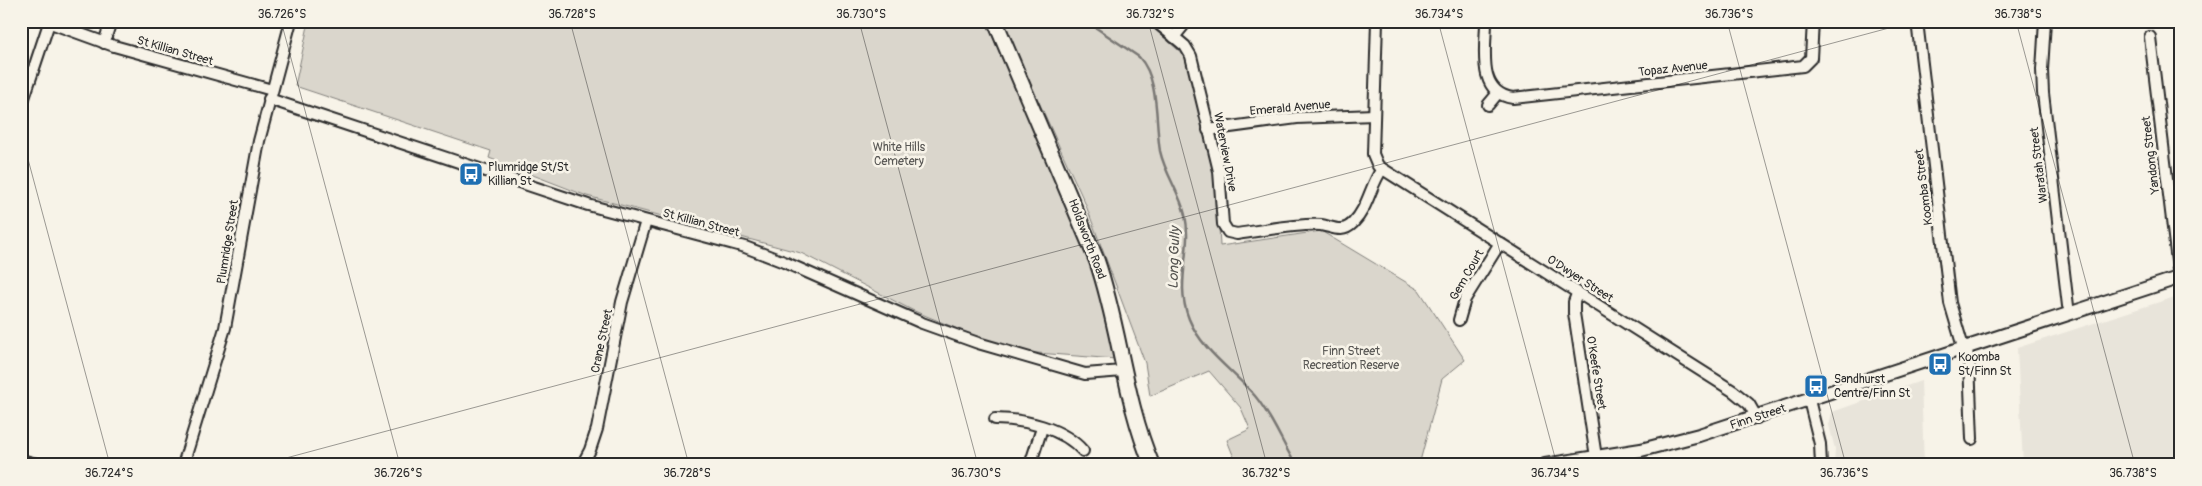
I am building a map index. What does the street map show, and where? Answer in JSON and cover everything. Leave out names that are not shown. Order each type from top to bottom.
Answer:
[{"type":"main road","name":"Holdsworth Road","points":[[995,21],[1097,261],[1110,302],[1133,412],[1152,465]]},
{"type":"street","points":[[104,43],[111,21]]},
{"type":"street","name":"Plumridge Street","points":[[182,465],[224,328],[247,201],[271,95],[291,21]]},
{"type":"street","name":"Waterview Drive","points":[[1155,21],[1187,49],[1190,56],[1221,184],[1223,224],[1226,230],[1231,233],[1317,225],[1335,230],[1346,228],[1356,220],[1367,202],[1375,179],[1382,169]]},
{"type":"street","points":[[1174,37],[1187,21]]},
{"type":"street","points":[[1377,21],[1373,156],[1376,164],[1382,169]]},
{"type":"street","points":[[1486,21],[1485,71],[1490,86],[1498,93],[1488,105]]},
{"type":"street","name":"Topaz Avenue","points":[[1498,93],[1507,97],[1518,98],[1797,68],[1806,64],[1811,58],[1813,21]]},
{"type":"street","name":"Koomba Street","points":[[1916,21],[1950,303],[1970,361],[1972,439]]},
{"type":"street","name":"Waratah Street","points":[[2045,21],[2042,70],[2043,93],[2070,310]]},
{"type":"street","points":[[21,107],[47,22]]},
{"type":"street","name":"St Killian Street","points":[[47,22],[104,43],[271,95],[569,199],[764,254],[922,323],[978,343],[1085,374],[1123,371]]},
{"type":"street","name":"Yandong Street","points":[[2150,37],[2180,273]]},
{"type":"street","name":"Emerald Avenue","points":[[1208,130],[1296,118],[1374,115]]},
{"type":"street","name":"O'Dwyer Street","points":[[1382,169],[1736,393],[1749,404],[1756,418]]},
{"type":"street","name":"Crane Street","points":[[582,465],[590,450],[597,429],[622,302],[646,221]]},
{"type":"street","name":"Gem Court","points":[[1459,320],[1465,300],[1500,243]]},
{"type":"street","name":"Finn Street","points":[[1545,465],[1661,446],[1756,418],[2180,273]]},
{"type":"street","name":"O'Keefe Street","points":[[1578,294],[1574,302],[1574,313],[1596,457]]},
{"type":"street","points":[[1808,400],[1820,444],[1822,465]]},
{"type":"street","points":[[994,419],[1020,420],[1066,436],[1083,451]]},
{"type":"street","points":[[1030,465],[1042,428]]},
{"type":"street","points":[[21,460],[41,465]]},
{"type":"shaded area","points":[[2181,295],[2181,465],[2011,465],[2023,464],[2017,348]]},
{"type":"shaded area","points":[[1921,381],[1924,465],[1834,465],[1835,449],[1829,425],[1832,412]]},
{"type":"green space","name":"White Hills Cemetery","points":[[309,21],[986,21],[1098,278],[1116,359],[1011,351],[912,310],[801,253],[587,196],[489,158],[491,151],[295,86]]},
{"type":"green space","name":"Finn Street Recreation Reserve","points":[[1002,21],[1145,21],[1185,56],[1217,185],[1220,246],[1321,231],[1419,290],[1465,360],[1442,379],[1419,465],[1237,465],[1227,440],[1250,429],[1241,408],[1209,371],[1150,396],[1145,363],[1085,203]]},
{"type":"waterway","name":"Long Gully","points":[[1086,21],[1139,57],[1146,66],[1154,89],[1162,159],[1185,215],[1187,241],[1183,292],[1189,319],[1210,351],[1247,387],[1261,404],[1296,465]]},
{"type":"place","name":"Plumridge St/St Killian St","points":[[471,174]]},
{"type":"place","name":"Koomba St/Finn St","points":[[1940,364]]},
{"type":"place","name":"Sandhurst Centre/Finn St","points":[[1816,386]]}]
